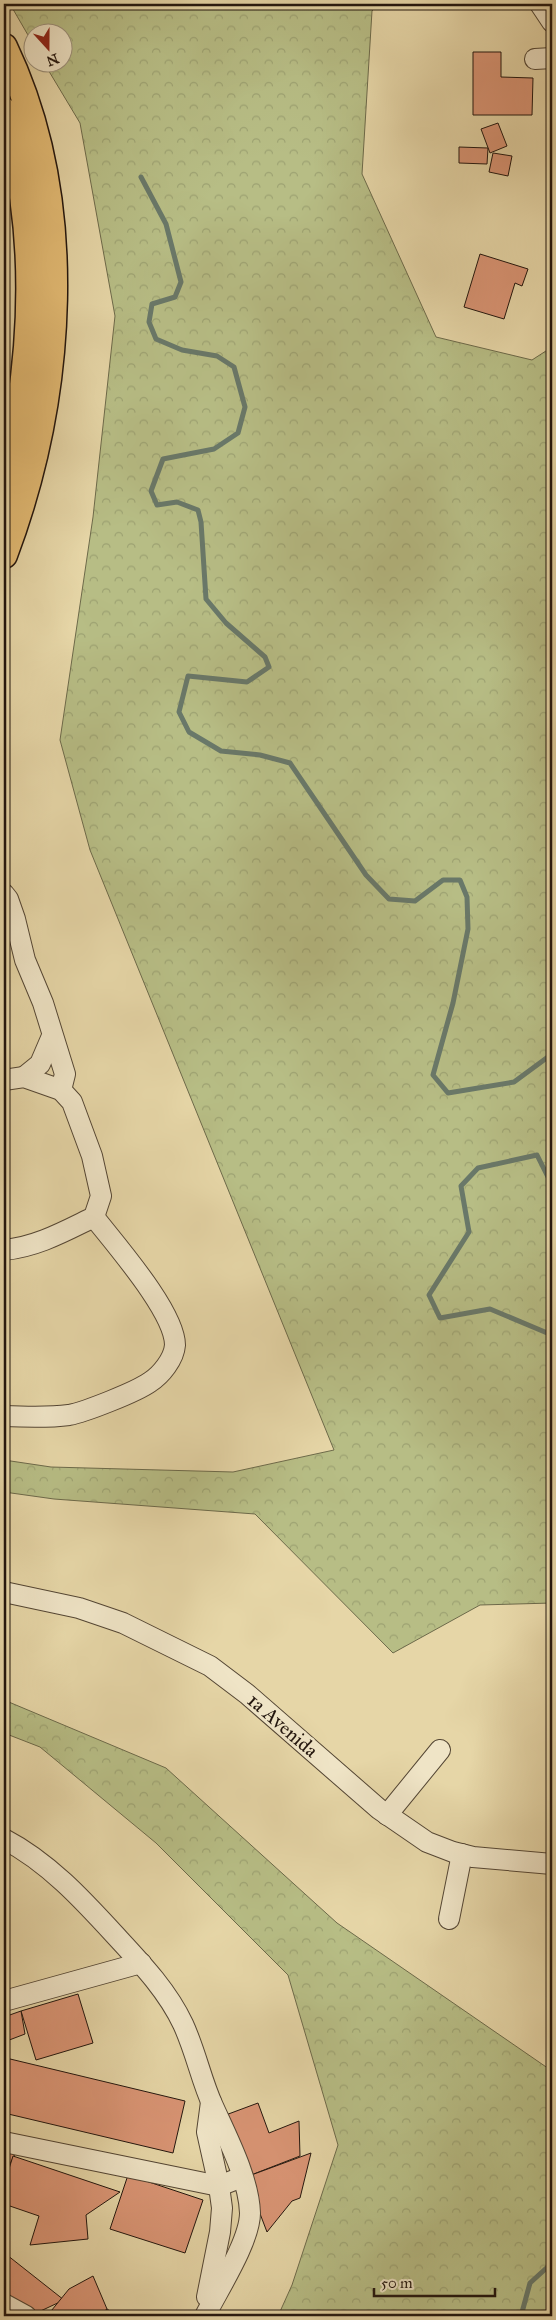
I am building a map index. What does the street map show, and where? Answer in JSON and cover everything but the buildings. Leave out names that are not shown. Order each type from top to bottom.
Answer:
[{"type":"main road","points":[[4,47],[30,120],[46,183],[55,298],[47,388],[41,430],[31,473],[4,555]]},
{"type":"main road","points":[[4,111],[23,192],[27,230],[28,358],[12,461],[4,485]]},
{"type":"street","points":[[540,4],[552,22]]},
{"type":"street","points":[[4,894],[8,899],[15,919],[25,960],[43,1003],[65,1074],[61,1090]]},
{"type":"street","points":[[24,1077],[40,1064],[52,1036]]},
{"type":"street","points":[[4,1080],[24,1077],[61,1090],[72,1102],[92,1156],[101,1196],[94,1217],[38,1242],[16,1249],[4,1250]]},
{"type":"street","points":[[4,1416],[45,1417],[71,1415],[150,1382],[171,1361],[175,1345],[169,1326],[150,1289],[94,1217]]},
{"type":"street","name":"1a Avenida","points":[[4,1592],[79,1608],[123,1623],[210,1666],[247,1694],[387,1815],[426,1842],[462,1854],[496,1860],[552,1864]]},
{"type":"street","points":[[387,1815],[440,1750]]},
{"type":"street","points":[[4,1839],[19,1847],[71,1887],[141,1963],[164,1991],[183,2023],[198,2059],[211,2102],[242,2177],[248,2197],[250,2215],[244,2238],[204,2316]]},
{"type":"street","points":[[449,1920],[462,1854]]},
{"type":"street","points":[[4,2001],[141,1963]]},
{"type":"street","points":[[204,2316],[220,2232],[222,2208],[219,2186],[206,2132],[211,2102]]},
{"type":"street","points":[[4,2142],[219,2186],[242,2177]]},
{"type":"street","points":[[4,2304],[26,2316]]},
{"type":"green space","points":[[10,4],[377,4],[372,11],[362,174],[436,337],[532,360],[552,347],[552,1603],[480,1605],[393,1653],[255,1514],[54,1499],[4,1492],[4,1460],[51,1467],[233,1472],[334,1450],[90,850],[60,740],[93,517],[115,316],[80,123],[49,72],[72,72],[72,22],[22,22],[22,25]]},
{"type":"green space","points":[[4,1700],[166,1768],[337,1923],[552,2071],[552,2316],[278,2316],[292,2285],[338,2145],[288,1975],[156,1843],[40,1747],[4,1733]]},
{"type":"waterway","points":[[141,177],[166,224],[181,282],[175,297],[152,304],[149,322],[156,339],[182,350],[217,356],[234,367],[245,407],[238,433],[214,449],[163,459],[151,491],[157,505],[177,502],[198,510],[201,522],[206,599],[226,623],[265,657],[269,667],[247,682],[188,676],[179,712],[189,732],[221,751],[260,755],[290,763],[366,875],[389,899],[415,901],[443,880],[460,880],[467,897],[468,929],[453,1003],[433,1075],[448,1093],[514,1082],[552,1054]]},
{"type":"waterway","points":[[552,1185],[537,1155],[478,1168],[461,1186],[469,1232],[429,1295],[440,1318],[490,1309],[552,1335]]},
{"type":"waterway","points":[[552,1504],[552,1514]]},
{"type":"waterway","points":[[521,2316],[530,2283],[552,2263]]}]
